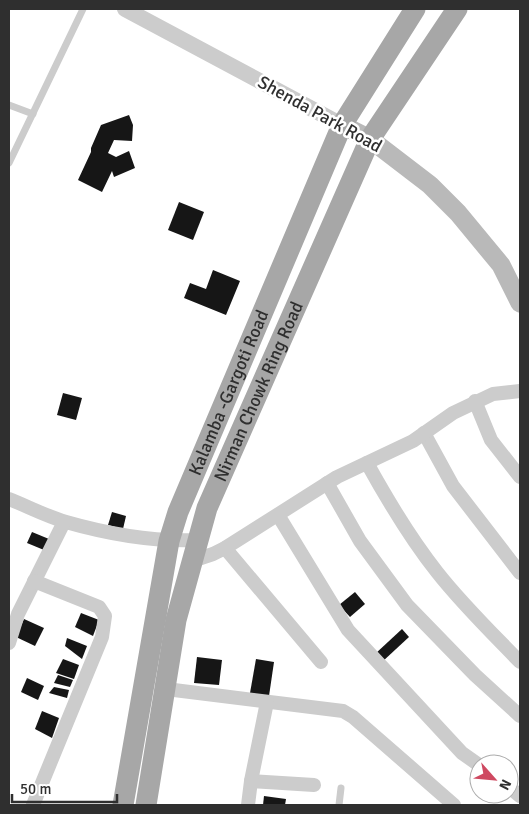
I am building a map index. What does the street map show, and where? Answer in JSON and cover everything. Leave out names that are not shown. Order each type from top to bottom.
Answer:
[{"type":"main road","name":"Kalamba -Gargoti Road","points":[[123,805],[169,541],[178,512],[342,125],[415,9]]},
{"type":"main road","name":"Nirman Chowk Ring Road","points":[[146,805],[176,620],[208,508],[370,139],[457,9]]},
{"type":"main road","name":"Shenda Park Road","points":[[342,125],[370,139],[430,185],[458,213],[501,265],[520,303]]},
{"type":"street","name":"Shenda Park Road","points":[[125,9],[342,125]]},
{"type":"street","points":[[192,561],[225,548],[327,483],[413,441],[453,413],[493,394],[520,391]]},
{"type":"street","points":[[475,402],[491,440],[520,477]]},
{"type":"street","points":[[424,433],[453,486],[520,573]]},
{"type":"street","points":[[367,463],[396,514],[437,573],[486,628],[520,662]]},
{"type":"street","points":[[327,483],[360,541],[407,605],[475,675],[520,716]]},
{"type":"street","points":[[10,502],[64,522],[98,530],[169,541],[198,540]]},
{"type":"street","points":[[278,515],[348,630],[462,753],[469,758]]},
{"type":"street","points":[[9,642],[18,614],[64,522]]},
{"type":"street","points":[[225,548],[321,662]]},
{"type":"street","points":[[33,805],[102,637],[105,616],[99,606],[34,581]]},
{"type":"street","points":[[166,689],[343,712],[353,717],[454,805]]},
{"type":"street","points":[[248,805],[251,780],[267,702]]},
{"type":"street","points":[[251,780],[314,785]]},
{"type":"lane","points":[[9,163],[83,9]]},
{"type":"lane","points":[[9,105],[33,114]]},
{"type":"lane","points":[[339,805],[341,788]]},
{"type":"building","points":[[129,115],[133,125],[132,141],[114,140],[108,153],[116,157],[129,151],[135,168],[114,177],[112,171],[102,192],[78,180],[101,125]]},
{"type":"building","points":[[179,202],[204,212],[193,240],[168,230]]},
{"type":"building","points":[[213,270],[240,281],[226,315],[184,298],[190,283],[206,289]]},
{"type":"building","points":[[63,393],[82,398],[76,420],[57,415]]},
{"type":"building","points":[[112,512],[126,516],[123,529],[108,525]]},
{"type":"building","points":[[32,532],[49,539],[44,550],[27,543]]},
{"type":"building","points":[[355,592],[365,604],[350,617],[339,605]]},
{"type":"building","points":[[81,613],[99,620],[93,636],[75,627]]},
{"type":"building","points":[[24,619],[44,628],[35,646],[16,637]]},
{"type":"building","points":[[402,629],[409,637],[382,662],[375,654]]},
{"type":"building","points":[[67,638],[87,646],[82,659],[65,646]]},
{"type":"building","points":[[197,657],[222,660],[219,685],[194,683]]},
{"type":"building","points":[[63,659],[79,665],[74,679],[56,673]]},
{"type":"building","points":[[256,659],[274,662],[269,696],[250,693]]},
{"type":"building","points":[[58,675],[73,680],[70,687],[54,683]]},
{"type":"building","points":[[27,678],[44,686],[38,700],[21,692]]},
{"type":"building","points":[[54,687],[69,690],[67,698],[49,693]]},
{"type":"building","points":[[42,711],[59,718],[52,738],[35,729]]},
{"type":"building","points":[[264,796],[286,799],[285,805],[263,805]]}]
